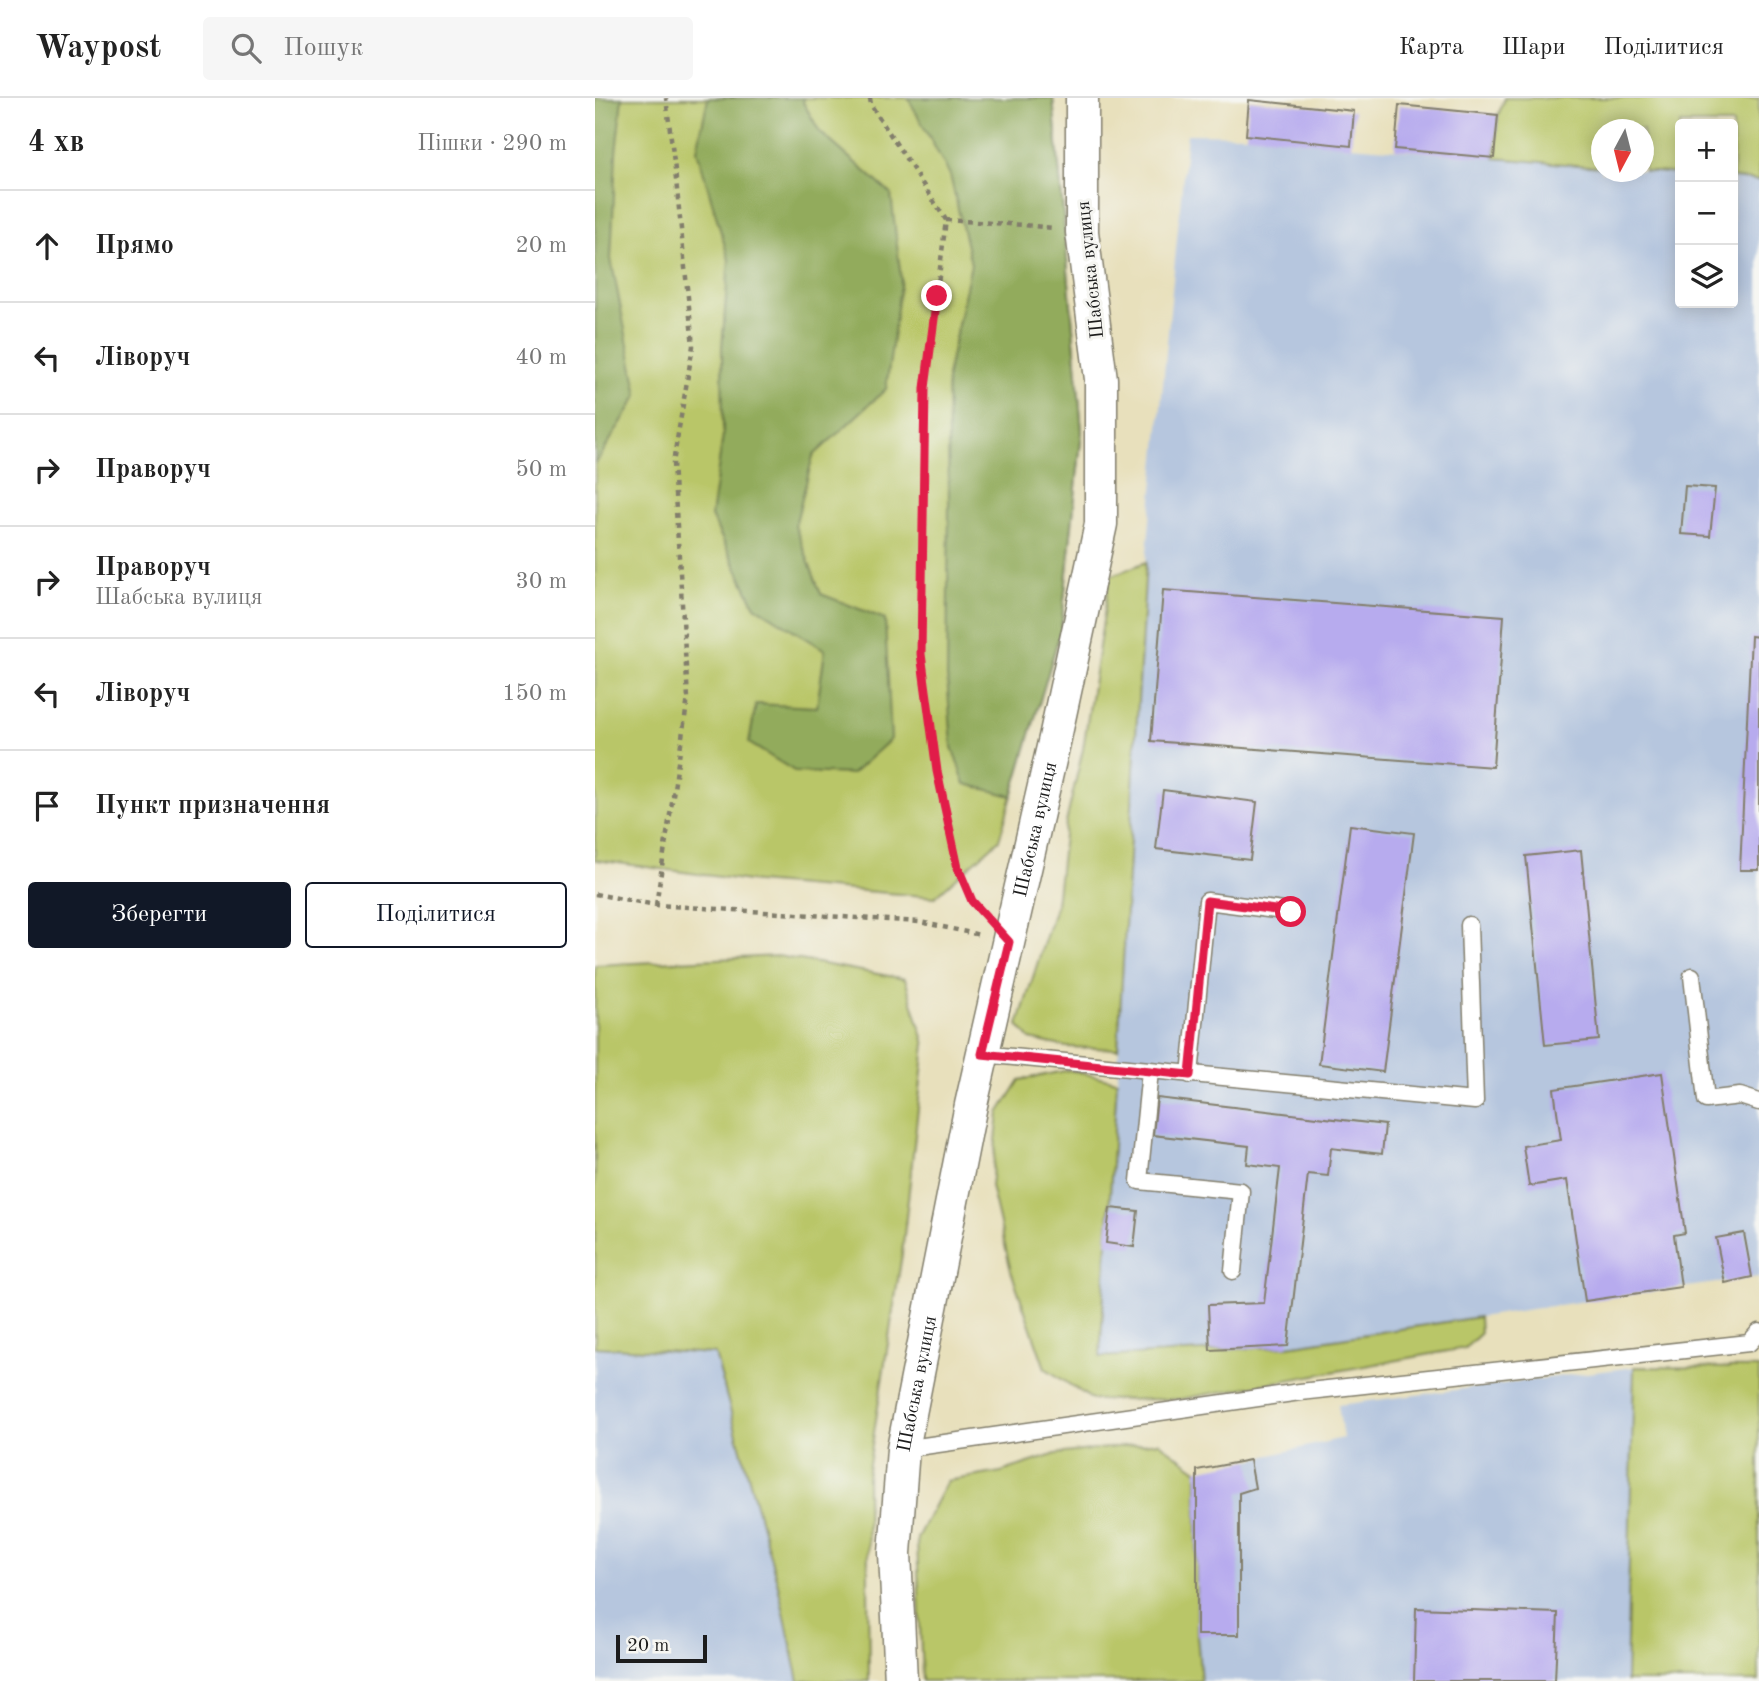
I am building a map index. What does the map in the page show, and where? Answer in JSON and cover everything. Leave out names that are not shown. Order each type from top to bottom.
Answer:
[{"type":"street","name":"Шабська вулиця","points":[[901,1681],[895,1553],[903,1449],[982,1054],[1101,524],[1101,379],[1082,232],[1082,98]]},
{"type":"lane","points":[[1190,1075],[1207,901],[1291,912]]},
{"type":"lane","points":[[982,1054],[1475,1101],[1469,925]]},
{"type":"lane","points":[[1692,975],[1706,1100],[1740,1096],[1759,1102]]},
{"type":"lane","points":[[1150,1071],[1139,1181],[1241,1191],[1233,1271]]},
{"type":"lane","points":[[903,1449],[1300,1392],[1749,1343],[1759,1332]]},
{"type":"path","points":[[656,905],[688,698],[673,463],[693,346],[666,98]]},
{"type":"path","points":[[870,98],[871,105],[946,220],[925,388],[921,654],[937,771],[958,868],[972,901],[1009,942]]},
{"type":"path","points":[[946,220],[1082,232]]},
{"type":"path","points":[[595,894],[656,905],[920,922],[1009,942]]},
{"type":"shaded area","points":[[1187,134],[1246,135],[1591,166],[1591,182],[1654,182],[1654,172],[1675,174],[1675,308],[1738,308],[1738,179],[1759,181],[1759,1277],[1288,1346],[1100,1357],[1146,562]]},
{"type":"shaded area","points":[[595,1347],[715,1354],[778,1585],[799,1681],[595,1681]]},
{"type":"shaded area","points":[[1634,1367],[1626,1681],[1201,1681],[1197,1635],[1197,1470],[1343,1438],[1338,1405]]},
{"type":"green space","points":[[595,98],[1053,98],[1082,431],[1061,629],[999,840],[935,897],[756,882],[595,860]]},
{"type":"green space","points":[[595,98],[622,98],[616,153],[611,259],[638,395],[595,465]]},
{"type":"green space","points":[[708,98],[804,98],[803,102],[820,132],[891,194],[901,279],[886,389],[813,456],[795,526],[821,594],[885,619],[891,739],[852,774],[796,772],[749,743],[756,704],[817,707],[825,650],[755,606],[711,516],[723,435],[722,348],[729,260],[697,150]]},
{"type":"green space","points":[[908,98],[1053,98],[1082,431],[1061,629],[1012,796],[965,784],[952,747],[947,676],[947,376],[971,264],[950,175]]},
{"type":"green space","points":[[1505,98],[1759,98],[1759,181],[1738,179],[1738,119],[1675,119],[1675,174],[1654,172],[1654,119],[1591,119],[1591,166],[1494,158],[1498,115]]},
{"type":"green space","points":[[1146,562],[1118,1049],[1066,1047],[1030,1039],[1018,1025],[1056,904],[1065,827],[1083,749],[1110,576]]},
{"type":"green space","points":[[778,956],[905,979],[925,1044],[902,1254],[867,1477],[869,1681],[799,1681],[778,1585],[715,1354],[595,1347],[595,965]]},
{"type":"green space","points":[[1069,1070],[1117,1081],[1100,1357],[1288,1346],[1479,1317],[1480,1334],[1465,1348],[1181,1399],[1093,1400],[1045,1368],[1011,1271],[991,1186],[999,1113],[1020,1080]]},
{"type":"green space","points":[[1634,1367],[1759,1368],[1759,1681],[1626,1681]]},
{"type":"green space","points":[[1158,1442],[1197,1470],[1197,1635],[1201,1681],[922,1681],[917,1538],[947,1481],[1001,1472],[1056,1454]]},
{"type":"building","points":[[1249,100],[1354,111],[1351,146],[1246,135]]},
{"type":"building","points":[[1399,105],[1498,115],[1494,158],[1395,149]]},
{"type":"building","points":[[1685,486],[1715,488],[1710,536],[1681,534]]},
{"type":"building","points":[[1163,590],[1504,616],[1493,767],[1151,741]]},
{"type":"building","points":[[1751,636],[1759,637],[1759,870],[1740,870]]},
{"type":"building","points":[[1163,790],[1257,802],[1250,860],[1156,849]]},
{"type":"building","points":[[1350,825],[1414,833],[1383,1072],[1319,1064]]},
{"type":"building","points":[[1581,850],[1599,1040],[1545,1045],[1526,856]]},
{"type":"building","points":[[1662,1073],[1685,1233],[1674,1235],[1681,1287],[1585,1301],[1567,1180],[1529,1186],[1523,1146],[1561,1140],[1554,1089]]},
{"type":"building","points":[[1157,1098],[1385,1125],[1382,1154],[1331,1148],[1328,1176],[1308,1174],[1288,1346],[1210,1350],[1208,1305],[1264,1303],[1280,1168],[1247,1164],[1249,1146],[1153,1135]]},
{"type":"building","points":[[1110,1208],[1138,1211],[1134,1247],[1106,1243]]},
{"type":"building","points":[[1744,1233],[1752,1277],[1725,1283],[1716,1238]]},
{"type":"building","points":[[1250,1460],[1255,1488],[1239,1493],[1239,1635],[1197,1635],[1197,1470]]},
{"type":"building","points":[[1416,1608],[1558,1613],[1555,1681],[1414,1681]]},
{"type":"route","points":[[937,296],[925,388],[921,654],[937,771],[958,868],[972,901],[1009,942],[982,1054],[1190,1075],[1207,901],[1291,912]]}]
